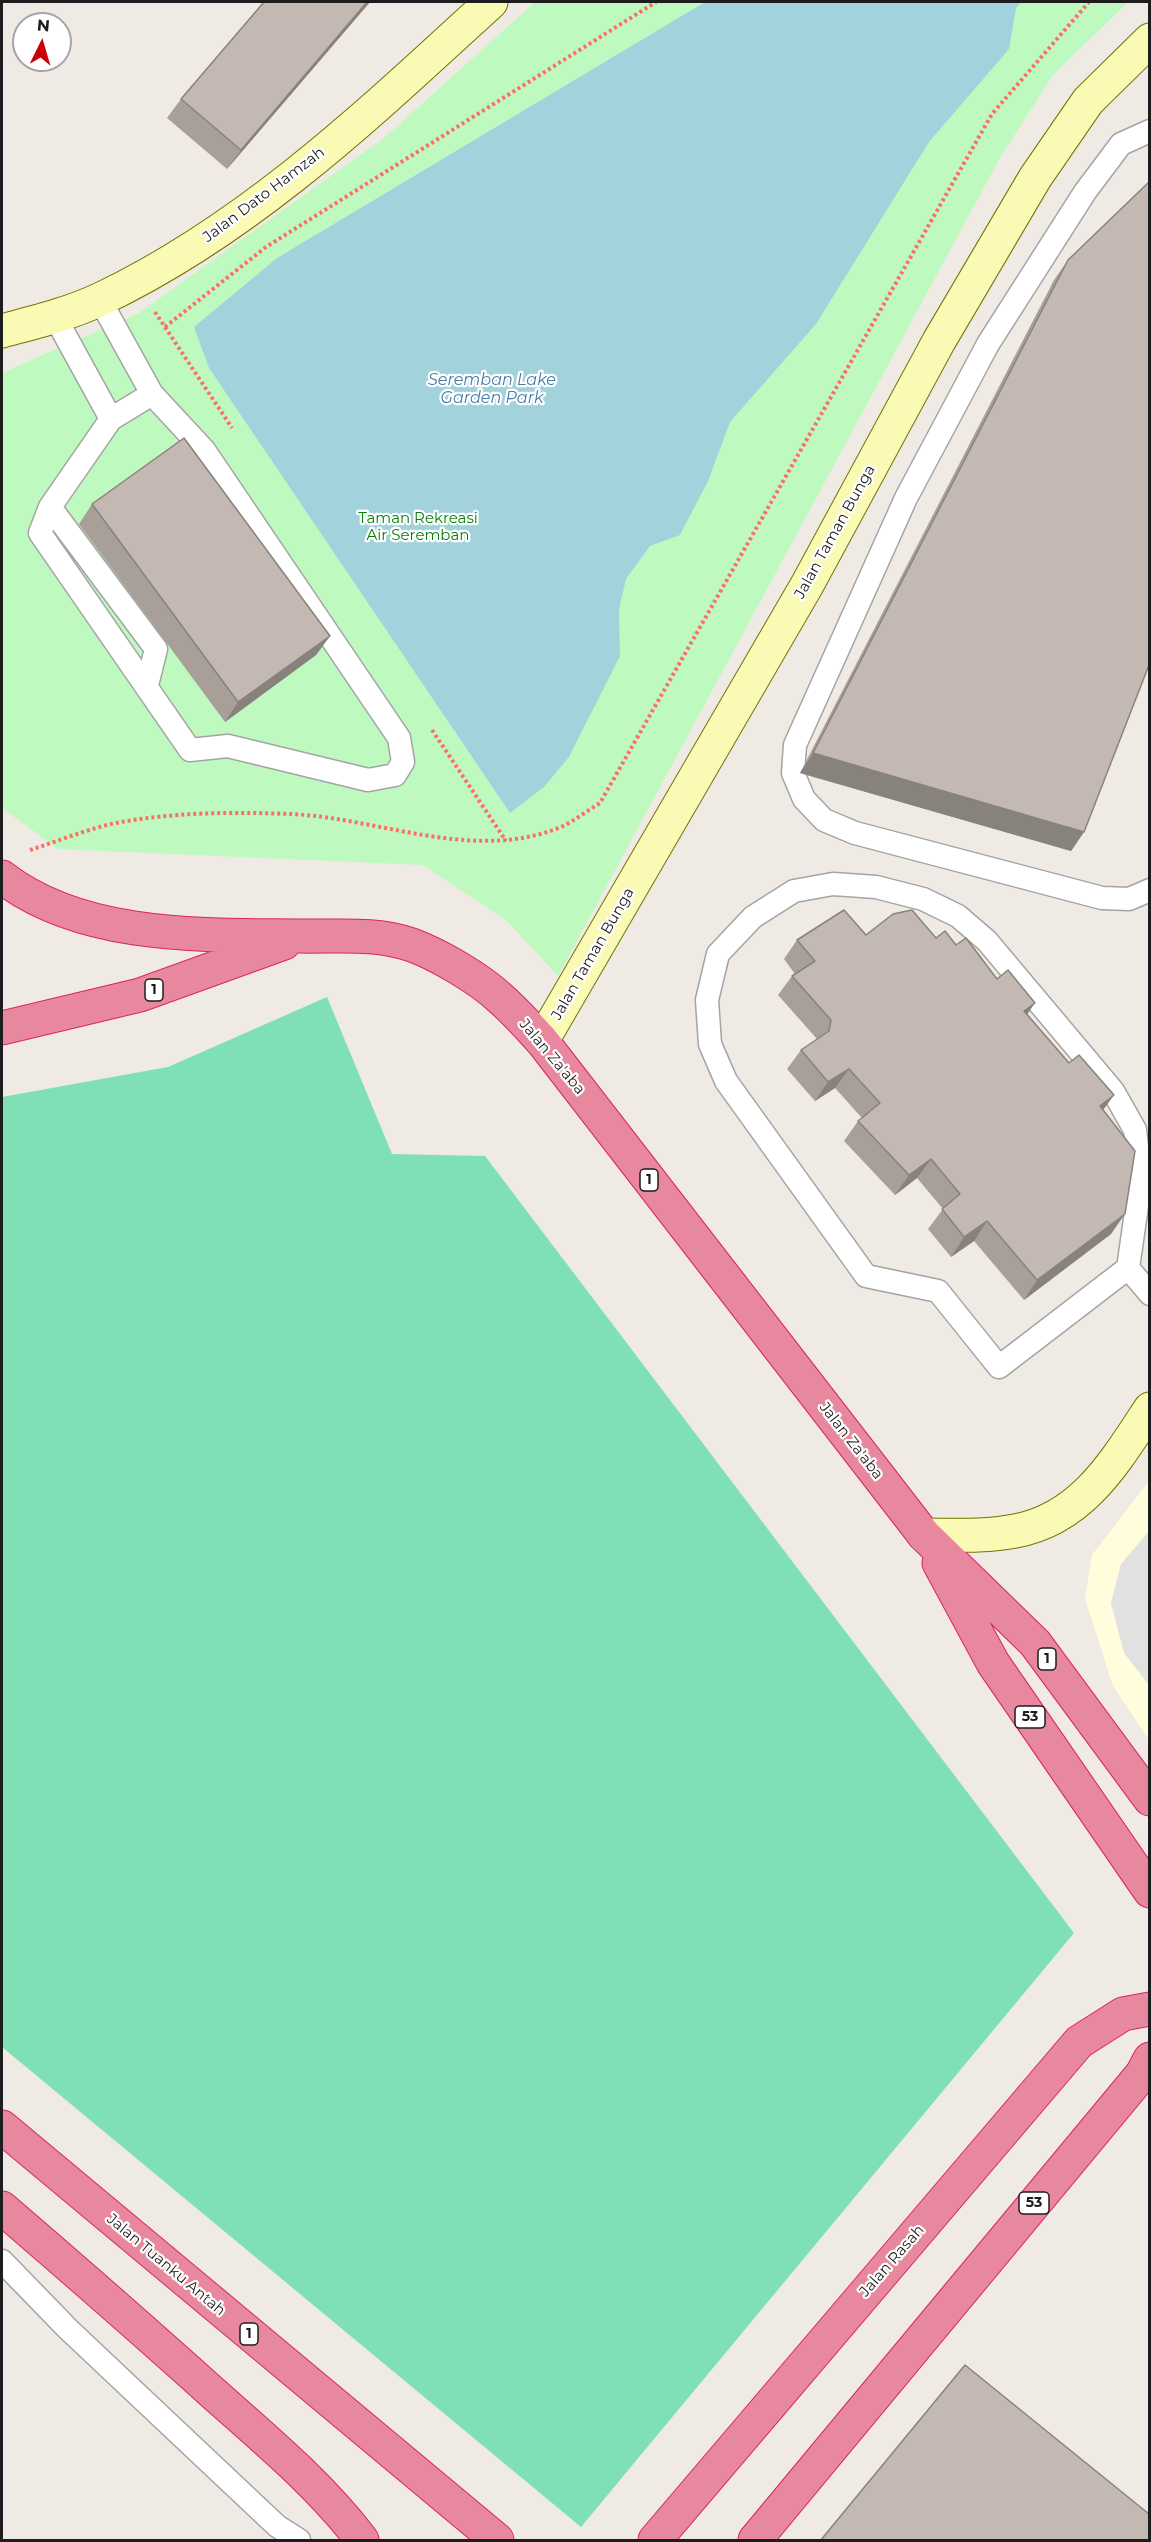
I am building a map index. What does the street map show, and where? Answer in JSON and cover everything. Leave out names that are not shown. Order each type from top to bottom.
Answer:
[{"type":"highway","name":"Jalan Za'aba","points":[[2,877],[19,890],[56,909],[116,924],[190,934],[364,935],[411,945],[455,967],[500,997],[542,1041],[924,1535],[1035,1643],[1149,1800]]},
{"type":"highway","name":"1","points":[[2,1028],[140,995],[302,936]]},
{"type":"highway","name":"Jalan Za'aba","points":[[924,1535],[993,1663],[1149,1891]]},
{"type":"highway","name":"Jalan Rasah","points":[[655,2541],[1079,2042],[1123,2014],[1149,2009]]},
{"type":"highway","name":"53","points":[[755,2541],[915,2345],[1142,2074],[1149,2059]]},
{"type":"highway","name":"Jalan Tuanku Antah","points":[[2,2127],[497,2541]]},
{"type":"highway","points":[[2,2208],[90,2283],[284,2457],[336,2506],[362,2541]]},
{"type":"street","name":"Jalan Dato Hamzah","points":[[2,331],[55,317],[100,300],[152,273],[204,241],[284,184],[396,88],[490,2]]},
{"type":"street","name":"Jalan Taman Bunga","points":[[542,1041],[807,585],[939,341],[1035,178],[1088,101],[1149,40]]},
{"type":"street","points":[[924,1535],[1016,1531],[1055,1517],[1087,1495],[1116,1461],[1149,1409]]},
{"type":"lane","points":[[1149,131],[1121,144],[1085,192],[988,344],[906,498],[795,745],[793,773],[804,799],[824,820],[855,833],[1102,898],[1129,899],[1149,890]]},
{"type":"lane","points":[[100,300],[152,394],[204,450],[399,738],[403,762],[394,775],[368,780],[228,746],[190,750],[40,533],[50,507],[111,419],[152,394]]},
{"type":"lane","points":[[55,317],[111,419]]},
{"type":"lane","points":[[201,478],[204,450]]},
{"type":"lane","points":[[272,588],[298,625],[332,639]]},
{"type":"lane","points":[[1128,1268],[999,1367],[938,1291],[866,1276],[726,1081],[710,1044],[706,1000],[718,954],[753,917],[794,891],[833,884],[876,887],[923,899],[958,916],[987,941],[1113,1091],[1135,1130],[1141,1178],[1128,1268],[1149,1294]]},
{"type":"lane","points":[[2,2261],[68,2329],[277,2526],[299,2541]]},
{"type":"path","points":[[165,327],[266,248],[656,2]]},
{"type":"path","points":[[24,852],[125,821],[207,812],[294,814],[369,824],[442,838],[506,841],[561,827],[600,803],[992,114],[1089,2]]},
{"type":"shaded area","points":[[1149,1481],[1149,1740],[1113,1686],[1085,1599],[1092,1555]]},
{"type":"shaded area","points":[[1149,1531],[1149,1685],[1124,1653],[1111,1603],[1121,1564]]},
{"type":"green space","name":"Taman Rekreasi Air Seremban","points":[[535,2],[1128,2],[1053,75],[1001,156],[558,976],[506,920],[423,865],[58,849],[2,808],[2,373],[139,313],[384,138]]},
{"type":"green space","points":[[327,997],[392,1154],[485,1156],[1074,1933],[581,2527],[2,2047],[2,1097],[168,1067]]},
{"type":"water","name":"Seremban Lake Garden Park","points":[[705,2],[1021,2],[1016,8],[1009,49],[929,142],[816,324],[730,422],[708,481],[680,535],[650,546],[626,579],[619,610],[620,656],[569,757],[544,787],[510,813],[209,368],[194,327],[277,258]]},
{"type":"building","points":[[264,2],[367,2],[241,150],[181,99]]},
{"type":"building","points":[[1149,182],[1149,665],[1084,832],[813,753],[1068,260]]},
{"type":"building","points":[[184,438],[330,636],[238,702],[92,504]]},
{"type":"building","points":[[844,910],[866,935],[893,914],[912,910],[936,938],[945,931],[956,945],[966,938],[997,979],[1008,970],[1035,1003],[1024,1011],[1069,1063],[1079,1055],[1114,1095],[1100,1106],[1135,1151],[1125,1214],[1037,1280],[987,1221],[964,1237],[942,1209],[960,1194],[931,1159],[909,1175],[858,1121],[880,1103],[849,1069],[828,1082],[801,1050],[829,1031],[831,1020],[792,976],[815,961],[797,940]]},
{"type":"building","points":[[965,2365],[1149,2514],[1149,2541],[820,2541]]}]
